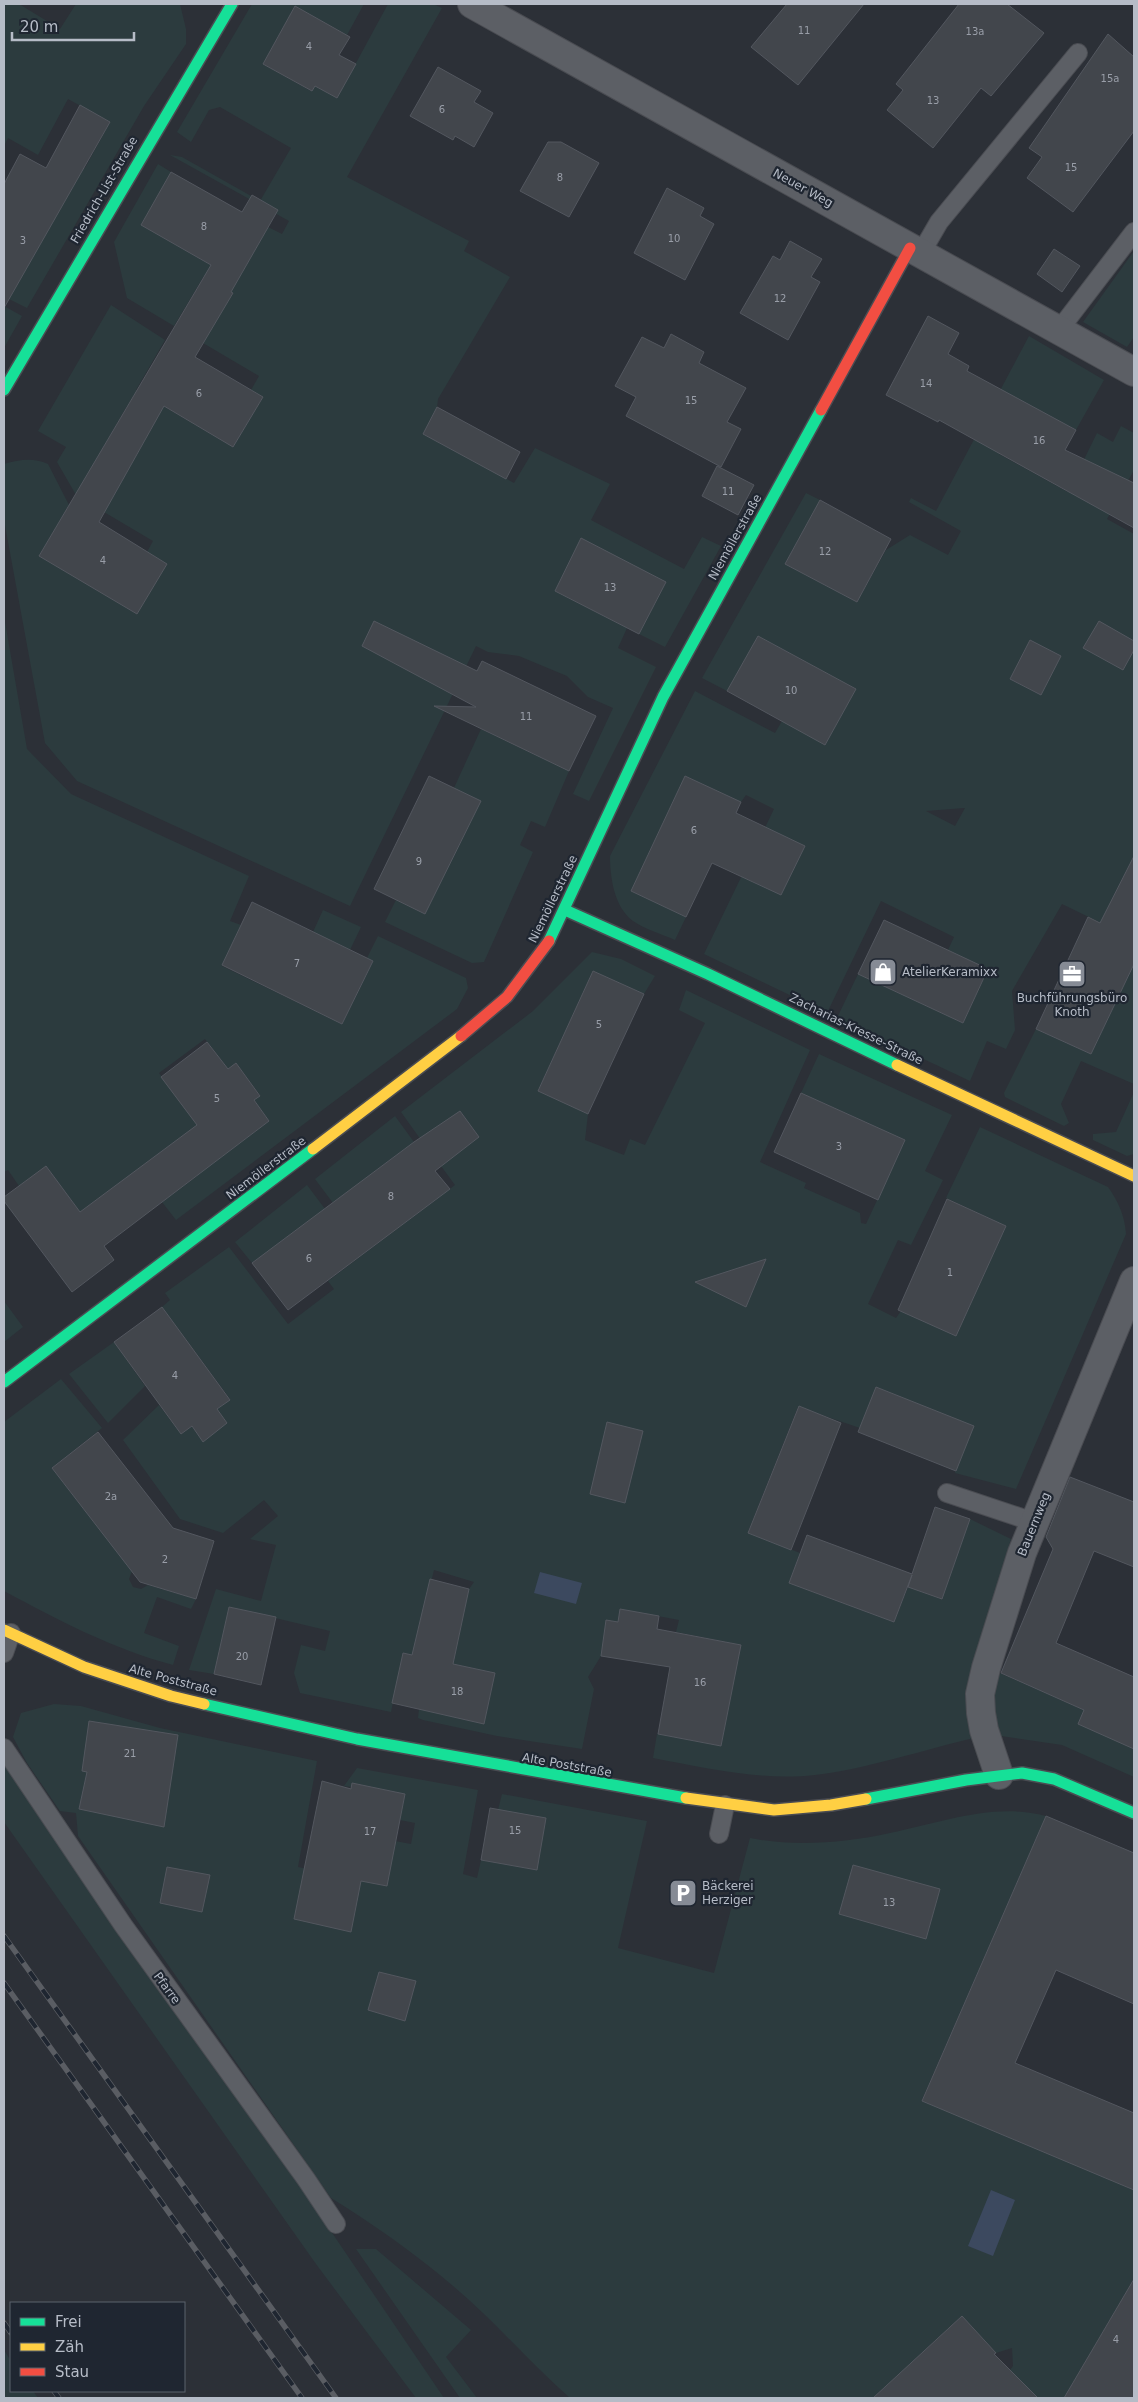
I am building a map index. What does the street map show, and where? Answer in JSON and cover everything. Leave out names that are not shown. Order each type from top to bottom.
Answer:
[{"type":"street","name":"Friedrich-List-Straße","points":[[4,390],[230,4]]},
{"type":"street","name":"Neuer Weg","points":[[472,4],[1134,372]]},
{"type":"street","name":"Niemöllerstraße","points":[[4,1382],[471,1029],[506,997],[525,975],[544,950],[565,910],[662,697],[915,251]]},
{"type":"street","name":"Zacharias-Kresse-Straße","points":[[565,910],[684,962],[1134,1176]]},
{"type":"street","name":"Bauernweg","points":[[999,1775],[984,1730],[980,1694],[1022,1553],[1134,1281]]},
{"type":"street","name":"Alte Poststraße","points":[[7,1632],[84,1667],[127,1683],[181,1698],[357,1739],[548,1776],[725,1805],[774,1810],[831,1805],[999,1775],[1022,1773],[1054,1779],[1134,1813]]},
{"type":"lane","points":[[915,251],[1078,53]]},
{"type":"lane","points":[[1059,330],[1134,232]]},
{"type":"lane","points":[[947,1492],[1034,1522]]},
{"type":"lane","points":[[4,1653],[7,1632]]},
{"type":"lane","name":"Pfarre","points":[[4,1748],[123,1925],[306,2179],[336,2224]]},
{"type":"lane","points":[[719,1834],[725,1805]]},
{"type":"shaded area","points":[[4,4],[19,4],[60,29],[76,4],[180,4],[186,29],[186,44],[144,106],[27,308],[9,299],[75,163],[85,168],[110,122],[68,99],[38,155],[8,138],[4,146]]},
{"type":"shaded area","points":[[252,4],[364,4],[347,35],[295,6],[263,64],[311,91],[315,86],[337,98],[388,4],[433,4],[442,8],[347,177],[469,241],[464,251],[510,277],[438,399],[437,407],[423,434],[514,483],[535,448],[610,484],[591,520],[684,569],[702,537],[721,546],[665,647],[639,634],[666,582],[581,539],[555,591],[627,628],[618,648],[656,667],[589,801],[573,794],[613,708],[588,697],[567,676],[519,656],[488,652],[476,646],[350,906],[77,781],[45,743],[4,520],[4,464],[15,461],[36,460],[48,464],[69,505],[39,556],[137,614],[167,564],[147,552],[153,541],[104,512],[155,422],[127,406],[76,495],[57,462],[66,447],[38,431],[111,305],[165,340],[136,390],[233,447],[263,397],[251,390],[259,376],[203,343],[233,293],[204,276],[174,326],[127,298],[114,242],[158,164],[171,172],[141,225],[237,280],[268,227],[282,234],[289,221],[170,155],[182,157],[260,201],[291,148],[220,107],[209,110],[191,142],[177,132]]},
{"type":"shaded area","points":[[1134,251],[1134,337],[1127,347],[1083,322]]},
{"type":"shaded area","points":[[4,306],[22,316],[4,348]]},
{"type":"shaded area","points":[[1029,336],[1104,380],[1076,430],[1027,404],[999,454],[1068,492],[1097,433],[1113,442],[1121,426],[1134,433],[1134,470],[1107,519],[1134,534],[1134,939],[1062,904],[1012,991],[1015,1030],[1006,1049],[987,1041],[970,1081],[837,1018],[858,974],[963,1023],[988,970],[948,950],[954,937],[881,901],[827,1013],[704,954],[774,809],[746,795],[741,802],[685,776],[631,891],[686,917],[675,940],[633,921],[621,908],[614,891],[610,864],[610,856],[695,691],[775,733],[782,721],[855,689],[758,636],[727,691],[702,678],[806,493],[820,500],[785,564],[857,602],[886,550],[910,535],[948,555],[961,531],[909,502],[911,498],[936,511]],"holes":[[[1030,640],[1041,695],[1010,679]],[[964,808],[955,826],[926,811]]]},
{"type":"shaded area","points":[[4,616],[27,749],[71,794],[249,876],[230,921],[241,925],[222,966],[342,1024],[373,961],[367,958],[378,936],[466,978],[468,988],[457,1009],[176,1220],[162,1202],[197,1176],[173,1143],[80,1212],[46,1166],[19,1186],[8,1170],[4,1172]],"holes":[[[205,1039],[228,1069],[236,1063],[260,1095],[254,1100],[269,1121],[221,1157],[159,1073]]]},
{"type":"shaded area","points":[[481,729],[569,771],[545,827],[531,821],[520,845],[533,852],[484,962],[472,963],[385,922],[396,900],[425,914],[480,801],[454,788]]},
{"type":"shaded area","points":[[323,910],[361,927],[350,950],[313,932]]},
{"type":"shaded area","points":[[592,952],[621,959],[655,976],[644,994],[593,971],[538,1091],[588,1114],[585,1140],[624,1155],[630,1139],[645,1145],[705,1023],[679,1010],[686,990],[810,1050],[760,1162],[806,1183],[804,1188],[860,1213],[861,1223],[866,1224],[905,1140],[801,1093],[819,1054],[952,1115],[925,1171],[943,1180],[911,1245],[898,1240],[868,1304],[896,1318],[901,1311],[1006,1226],[946,1198],[980,1127],[1108,1187],[1118,1203],[1123,1215],[1126,1234],[1016,1489],[955,1473],[973,1426],[876,1387],[860,1428],[798,1407],[748,1532],[800,1553],[789,1583],[894,1622],[908,1587],[941,1599],[970,1519],[1011,1539],[970,1686],[974,1738],[894,1759],[815,1775],[754,1775],[653,1758],[657,1734],[721,1746],[741,1645],[676,1632],[679,1620],[620,1609],[618,1622],[606,1620],[601,1656],[588,1677],[594,1689],[582,1749],[497,1736],[423,1720],[418,1718],[419,1709],[484,1724],[495,1673],[453,1664],[469,1589],[474,1582],[434,1570],[413,1655],[403,1653],[391,1712],[300,1693],[294,1673],[301,1645],[325,1651],[330,1631],[229,1607],[214,1674],[189,1670],[216,1589],[261,1601],[276,1545],[250,1539],[278,1516],[264,1500],[223,1533],[180,1519],[123,1440],[159,1405],[181,1434],[192,1426],[203,1441],[227,1423],[217,1409],[230,1399],[162,1307],[170,1300],[165,1293],[229,1247],[288,1324],[334,1289],[328,1281],[455,1185],[441,1166],[479,1137],[460,1111],[421,1140],[401,1112],[533,1011]]},
{"type":"shaded area","points":[[1134,964],[1134,1084],[1081,1061],[1061,1104],[1069,1123],[1064,1126],[1005,1097],[1004,1093],[1036,1029],[1091,1054]]},
{"type":"shaded area","points":[[1134,1092],[1134,1154],[1127,1156],[1093,1140],[1093,1134],[1116,1132]]},
{"type":"shaded area","points":[[395,1116],[414,1142],[333,1203],[315,1179]]},
{"type":"shaded area","points":[[307,1185],[325,1209],[252,1263],[235,1242]]},
{"type":"shaded area","points":[[4,1301],[23,1327],[4,1342]]},
{"type":"shaded area","points":[[114,1342],[145,1386],[108,1423],[69,1374]]},
{"type":"shaded area","points":[[61,1379],[102,1428],[52,1468],[132,1571],[129,1579],[133,1587],[141,1589],[148,1585],[196,1599],[191,1609],[157,1597],[144,1633],[179,1646],[173,1665],[107,1642],[65,1623],[4,1591],[4,1422]]},
{"type":"shaded area","points":[[1000,1673],[1084,1710],[1134,1747],[1134,1777],[1062,1745],[1001,1736],[995,1720],[993,1705]]},
{"type":"shaded area","points":[[54,1704],[81,1706],[160,1728],[317,1761],[298,1867],[386,1886],[395,1841],[411,1844],[415,1823],[400,1820],[405,1794],[352,1783],[351,1787],[344,1786],[357,1768],[478,1790],[463,1874],[477,1878],[481,1860],[537,1870],[498,1810],[502,1794],[647,1821],[618,1948],[714,1973],[750,1838],[767,1841],[820,1843],[873,1836],[968,1815],[1007,1811],[1027,1812],[1046,1816],[922,2100],[1134,2190],[1134,2297],[1123,2314],[1116,2310],[1071,2386],[1091,2398],[1038,2398],[1010,2370],[1013,2366],[1012,2348],[996,2353],[962,2316],[873,2398],[570,2398],[536,2367],[483,2313],[447,2281],[390,2237],[331,2198],[78,1836],[76,1813],[60,1811],[27,1763],[13,1737],[21,1713]]},
{"type":"shaded area","points":[[4,1765],[301,2187],[444,2398],[416,2398],[316,2264],[4,1822]]},
{"type":"shaded area","points":[[356,2249],[376,2249],[471,2330],[446,2357],[477,2398],[460,2398]]},
{"type":"shaded area","points":[[4,2350],[10,2359],[10,2392],[34,2392],[38,2398],[4,2398]]},
{"type":"water","points":[[540,1572],[582,1583],[576,1604],[534,1593]]},
{"type":"water","points":[[991,2190],[1015,2200],[993,2256],[968,2246]]},
{"type":"building","points":[[787,4],[864,4],[798,85],[751,47]]},
{"type":"building","points":[[959,4],[1007,4],[1044,33],[991,96],[981,88],[933,148],[887,110],[903,90],[896,84]]},
{"type":"building","points":[[295,6],[350,37],[339,55],[356,64],[337,98],[315,86],[312,91],[263,64]]},
{"type":"building","points":[[1108,34],[1134,57],[1134,131],[1073,212],[1027,178],[1042,157],[1029,148]]},
{"type":"building","points":[[438,67],[481,91],[474,102],[493,113],[474,147],[455,136],[453,140],[410,116]]},
{"type":"building","points":[[80,105],[110,122],[4,308],[4,184],[20,154],[46,168]]},
{"type":"building","points":[[548,142],[561,142],[599,163],[569,217],[520,191]]},
{"type":"building","points":[[171,172],[242,212],[252,195],[278,210],[231,292],[233,293],[195,357],[263,397],[233,447],[164,406],[99,522],[167,564],[137,614],[39,556],[211,265],[141,225]]},
{"type":"building","points":[[667,188],[704,208],[700,216],[714,224],[685,280],[634,253]]},
{"type":"building","points":[[790,241],[822,259],[811,277],[820,282],[788,340],[740,313],[773,256],[780,260]]},
{"type":"building","points":[[1054,249],[1080,266],[1062,292],[1037,274]]},
{"type":"building","points":[[928,316],[959,333],[948,354],[969,366],[967,371],[1076,430],[1065,450],[1134,483],[1134,528],[939,420],[938,422],[886,395]]},
{"type":"building","points":[[671,334],[704,352],[699,363],[746,388],[727,422],[741,429],[721,467],[626,416],[636,397],[615,386],[642,337],[664,348]]},
{"type":"building","points":[[437,407],[520,452],[506,479],[423,434]]},
{"type":"building","points":[[717,466],[754,485],[738,515],[702,496]]},
{"type":"building","points":[[820,500],[891,539],[857,602],[785,564]]},
{"type":"building","points":[[581,538],[666,582],[639,634],[555,591]]},
{"type":"building","points":[[374,621],[477,671],[482,661],[596,716],[569,771],[434,706],[476,707],[362,646]]},
{"type":"building","points":[[1099,621],[1134,641],[1134,650],[1123,670],[1083,648]]},
{"type":"building","points":[[758,636],[856,689],[825,745],[727,691]]},
{"type":"building","points":[[1030,640],[1061,656],[1041,695],[1010,679]]},
{"type":"building","points":[[429,776],[481,801],[425,914],[374,889]]},
{"type":"building","points":[[685,776],[741,802],[736,813],[805,846],[781,895],[712,863],[686,917],[631,891]]},
{"type":"building","points":[[1134,856],[1134,964],[1091,1054],[1036,1029],[1088,917],[1100,923]]},
{"type":"building","points":[[252,902],[373,961],[342,1024],[222,965]]},
{"type":"building","points":[[884,920],[988,969],[963,1023],[858,974]]},
{"type":"building","points":[[593,971],[644,994],[588,1114],[538,1091]]},
{"type":"building","points":[[207,1042],[228,1069],[236,1063],[260,1096],[254,1100],[269,1121],[104,1246],[114,1260],[72,1292],[4,1201],[4,1197],[46,1166],[80,1212],[197,1125],[161,1077]]},
{"type":"building","points":[[801,1093],[905,1140],[878,1200],[774,1152]]},
{"type":"building","points":[[460,1111],[479,1137],[435,1171],[450,1189],[288,1310],[252,1263],[414,1142]]},
{"type":"building","points":[[947,1199],[1006,1226],[956,1336],[898,1310]]},
{"type":"building","points":[[766,1259],[746,1307],[695,1282]]},
{"type":"building","points":[[162,1307],[230,1400],[217,1409],[227,1423],[203,1442],[192,1426],[181,1434],[114,1342]]},
{"type":"building","points":[[876,1387],[974,1426],[956,1471],[858,1432]]},
{"type":"building","points":[[799,1406],[841,1423],[791,1550],[748,1533]]},
{"type":"building","points":[[607,1422],[643,1431],[625,1503],[590,1494]]},
{"type":"building","points":[[98,1432],[173,1528],[214,1541],[196,1599],[140,1582],[52,1468]]},
{"type":"building","points":[[1070,1477],[1134,1502],[1134,1567],[1094,1551],[1056,1643],[1134,1677],[1134,1749],[1078,1724],[1084,1710],[1001,1673],[1053,1549],[1046,1537]]},
{"type":"building","points":[[935,1507],[970,1519],[942,1599],[908,1587],[912,1575],[894,1622],[789,1583],[807,1535],[912,1574]]},
{"type":"building","points":[[430,1579],[469,1589],[453,1664],[495,1673],[484,1724],[392,1703],[403,1653],[412,1655]]},
{"type":"building","points":[[229,1607],[276,1617],[261,1685],[214,1674]]},
{"type":"building","points":[[620,1609],[659,1616],[657,1629],[741,1645],[721,1746],[658,1734],[670,1667],[601,1656],[606,1620],[618,1622]]},
{"type":"building","points":[[89,1721],[178,1735],[164,1827],[79,1809],[87,1772],[82,1771]]},
{"type":"building","points":[[322,1781],[351,1789],[352,1783],[405,1794],[387,1886],[361,1881],[351,1932],[294,1919]]},
{"type":"building","points":[[490,1808],[546,1818],[537,1870],[481,1860]]},
{"type":"building","points":[[1046,1816],[1134,1853],[1134,2004],[1056,1970],[1015,2063],[1134,2113],[1134,2190],[922,2101]]},
{"type":"building","points":[[853,1865],[940,1889],[926,1939],[839,1914]]},
{"type":"building","points":[[167,1867],[210,1875],[202,1912],[160,1903]]},
{"type":"building","points":[[379,1972],[416,1981],[405,2021],[368,2010]]},
{"type":"building","points":[[1134,2279],[1134,2398],[1064,2398]]},
{"type":"building","points":[[962,2316],[996,2353],[994,2354],[1038,2398],[873,2398]]},
{"type":"railway","points":[[4,1936],[336,2398]]},
{"type":"railway","points":[[4,1983],[302,2398]]},
{"type":"railway","points":[[4,2323],[10,2332]]},
{"type":"railway","points":[[55,2392],[59,2398]]},
{"type":"traffic: fast","points":[[4,390],[232,4]]},
{"type":"traffic: fast","points":[[549,941],[663,697],[821,410]]},
{"type":"traffic: fast","points":[[565,910],[708,974],[897,1065]]},
{"type":"traffic: fast","points":[[4,1382],[313,1149]]},
{"type":"traffic: fast","points":[[204,1704],[357,1739],[686,1798]]},
{"type":"traffic: fast","points":[[866,1799],[966,1780],[1022,1773],[1054,1779],[1134,1813]]},
{"type":"traffic: slow","points":[[313,1149],[461,1036]]},
{"type":"traffic: slow","points":[[897,1065],[1134,1176]]},
{"type":"traffic: slow","points":[[4,1630],[84,1667],[171,1696],[204,1704]]},
{"type":"traffic: slow","points":[[686,1798],[774,1810],[831,1805],[866,1799]]},
{"type":"traffic: jam","points":[[821,410],[910,248]]},
{"type":"traffic: jam","points":[[461,1036],[507,997],[549,941]]},
{"type":"place","name":"AtelierKeramixx","points":[[883,972]]},
{"type":"place","name":"Buchführungsbüro Knoth","points":[[1072,974]]},
{"type":"place","name":"Bäckerei Herziger","points":[[683,1893]]}]
